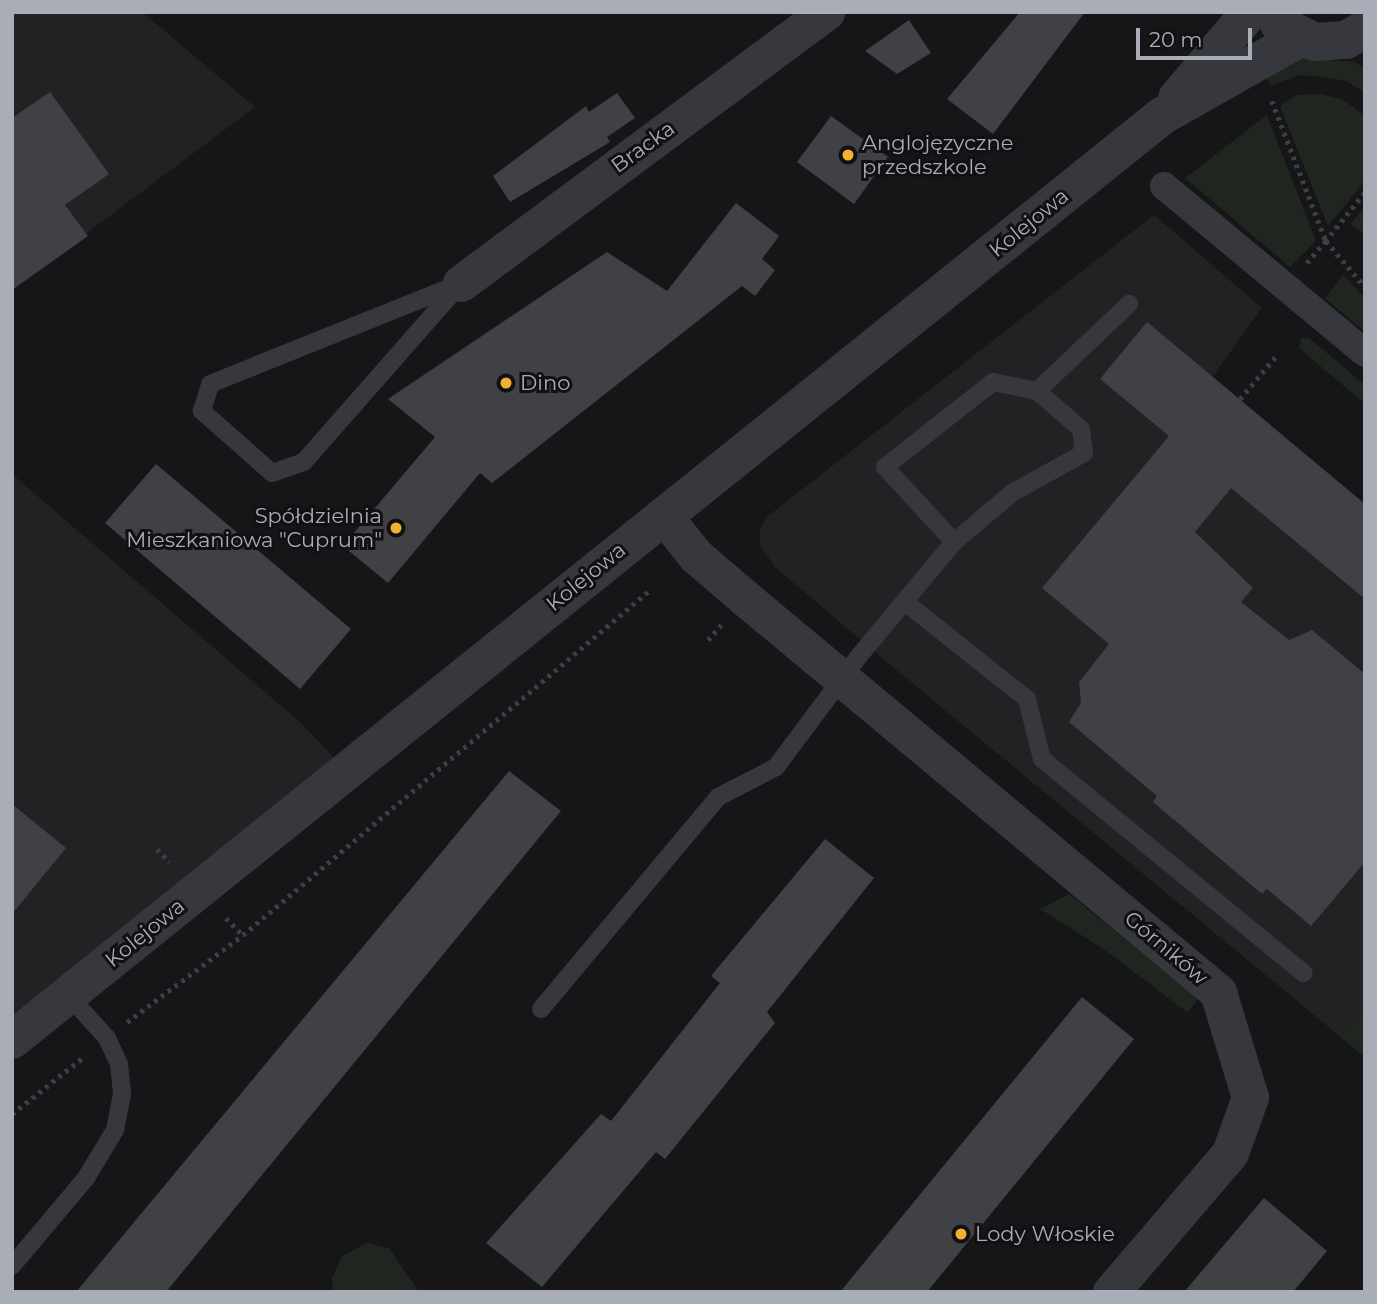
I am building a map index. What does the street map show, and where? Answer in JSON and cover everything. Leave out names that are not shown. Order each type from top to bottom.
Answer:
[{"type":"street","name":"Bracka","points":[[461,283],[826,12]]},
{"type":"street","name":"Kolejowa","points":[[1162,116],[1250,12]]},
{"type":"street","points":[[1269,12],[1300,38],[1315,42],[1359,41]]},
{"type":"street","name":"Kolejowa","points":[[12,1040],[1162,116],[1300,38]]},
{"type":"street","points":[[1164,186],[1365,353]]},
{"type":"street","name":"Górników","points":[[663,515],[696,556],[1218,992],[1250,1097],[1238,1131],[1230,1153],[1111,1292]]},
{"type":"lane","points":[[461,283],[304,462],[272,474],[202,411],[210,384],[461,283]]},
{"type":"lane","points":[[1037,391],[1129,304]]},
{"type":"lane","points":[[541,1009],[719,797],[776,767],[844,677],[954,542],[1012,494],[1084,453],[1081,429],[1037,391],[993,382],[885,467],[954,542]]},
{"type":"lane","points":[[905,601],[1027,699],[1042,759],[1303,973]]},
{"type":"lane","points":[[12,1266],[86,1178],[115,1130],[122,1093],[119,1064],[107,1038],[68,996]]},
{"type":"path","points":[[1272,101],[1326,240],[1365,286]]},
{"type":"path","points":[[1287,289],[1365,193]]},
{"type":"path","points":[[1240,400],[1276,355]]},
{"type":"path","points":[[12,1114],[243,935],[650,590]]},
{"type":"shaded area","points":[[12,12],[142,12],[255,107],[12,289]]},
{"type":"shaded area","points":[[1295,57],[1354,62],[1365,68],[1365,93],[1346,81],[1300,75],[1272,85],[1262,73]]},
{"type":"shaded area","points":[[1320,94],[1342,99],[1365,116],[1365,181],[1328,226],[1280,106],[1295,95]]},
{"type":"shaded area","points":[[1267,115],[1316,241],[1290,267],[1185,178]]},
{"type":"shaded area","points":[[1365,207],[1365,234],[1350,224]]},
{"type":"shaded area","points":[[1154,215],[1262,308],[1212,377],[1365,504],[1365,1057],[894,668],[776,568],[760,546],[760,528],[768,516]]},
{"type":"shaded area","points":[[1343,275],[1365,298],[1365,332],[1325,298]]},
{"type":"shaded area","points":[[1301,338],[1309,338],[1365,385],[1365,404],[1299,348]]},
{"type":"shaded area","points":[[12,474],[301,723],[346,770],[12,1040]]},
{"type":"shaded area","points":[[1069,894],[1198,998],[1188,1013],[1102,948],[1040,909]]},
{"type":"shaded area","points":[[1365,1007],[1365,1057],[1340,1037]]},
{"type":"shaded area","points":[[367,1243],[389,1248],[419,1292],[333,1292],[332,1278],[342,1256]]},
{"type":"building","points":[[1020,12],[1085,12],[993,134],[947,99]]},
{"type":"building","points":[[909,20],[931,53],[897,74],[865,51]]},
{"type":"building","points":[[50,92],[109,174],[65,205],[88,236],[12,290],[12,118]]},
{"type":"building","points":[[617,93],[635,118],[607,137],[610,142],[510,202],[493,176],[586,106],[589,112]]},
{"type":"building","name":"Anglojęzyczne przedszkole","points":[[831,116],[888,157],[854,204],[797,162]]},
{"type":"building","points":[[736,203],[779,236],[762,259],[775,270],[755,296],[742,286],[492,483],[480,473],[388,583],[343,546],[435,437],[388,399],[607,252],[667,291]]},
{"type":"building","points":[[1147,322],[1365,504],[1365,599],[1231,488],[1195,532],[1253,588],[1241,602],[1289,640],[1312,630],[1365,674],[1365,862],[1311,926],[1267,889],[1262,894],[1153,802],[1157,796],[1069,722],[1081,703],[1079,682],[1109,644],[1042,588],[1169,436],[1100,379]]},
{"type":"building","points":[[156,464],[351,629],[300,689],[105,523]]},
{"type":"building","points":[[509,771],[561,811],[166,1292],[76,1292]]},
{"type":"building","points":[[12,804],[66,848],[12,914]]},
{"type":"building","points":[[825,839],[874,878],[767,1012],[775,1023],[665,1159],[656,1152],[542,1287],[486,1243],[601,1114],[611,1121],[720,983],[711,976]]},
{"type":"building","points":[[1082,997],[1134,1039],[927,1292],[840,1292]]},
{"type":"building","points":[[1264,1198],[1327,1251],[1293,1292],[1184,1292]]},
{"type":"place","name":"Anglojęzyczne przedszkole","points":[[848,155]]},
{"type":"place","name":"Dino","points":[[506,383]]},
{"type":"place","name":"Spółdzielnia Mieszkaniowa \"Cuprum\"","points":[[396,528]]},
{"type":"place","name":"Lody Włoskie","points":[[961,1234]]}]
